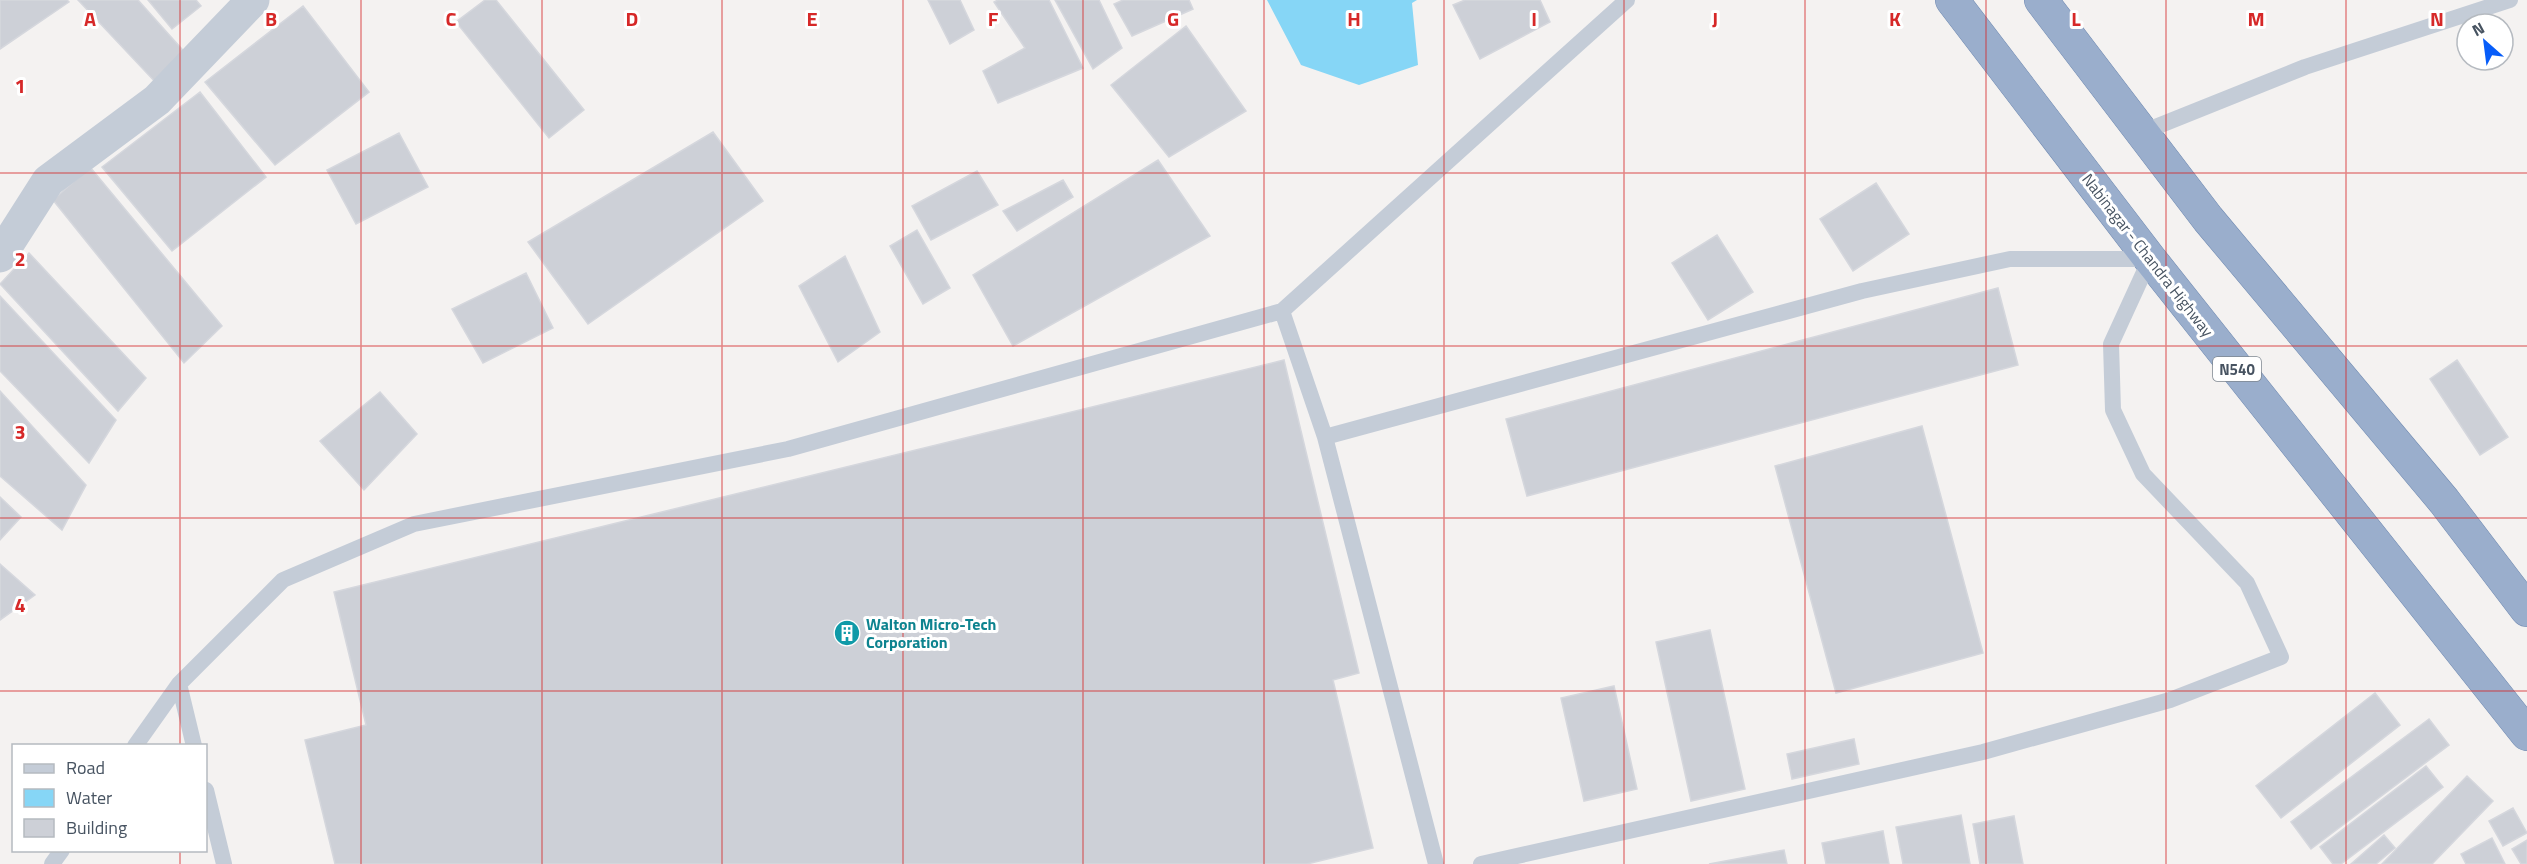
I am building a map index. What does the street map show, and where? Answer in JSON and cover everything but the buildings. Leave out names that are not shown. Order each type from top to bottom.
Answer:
[{"type":"highway","name":"Nabinagar - Chandra Highway","points":[[1952,0],[2150,259],[2527,734]]},
{"type":"highway","points":[[2041,0],[2208,219],[2444,501],[2527,610]]},
{"type":"street","points":[[0,256],[48,181],[157,100],[253,0]]},
{"type":"lane","points":[[136,744],[178,684],[284,580],[414,524],[788,449],[1282,311],[1627,0]]},
{"type":"lane","points":[[2143,132],[2305,67],[2510,0]]},
{"type":"lane","points":[[1326,437],[1862,291],[2010,259],[2150,259],[2111,344],[2113,410],[2143,474],[2247,583],[2281,657],[2170,699],[1983,752],[1481,864]]},
{"type":"lane","points":[[1282,311],[1326,437],[1436,864]]},
{"type":"lane","points":[[178,684],[193,744]]},
{"type":"lane","points":[[207,794],[224,864]]},
{"type":"water","points":[[1267,0],[1417,0],[1412,3],[1418,65],[1359,85],[1301,65]]},
{"type":"place","name":"Walton Micro-Tech Corporation","points":[[847,633]]}]
